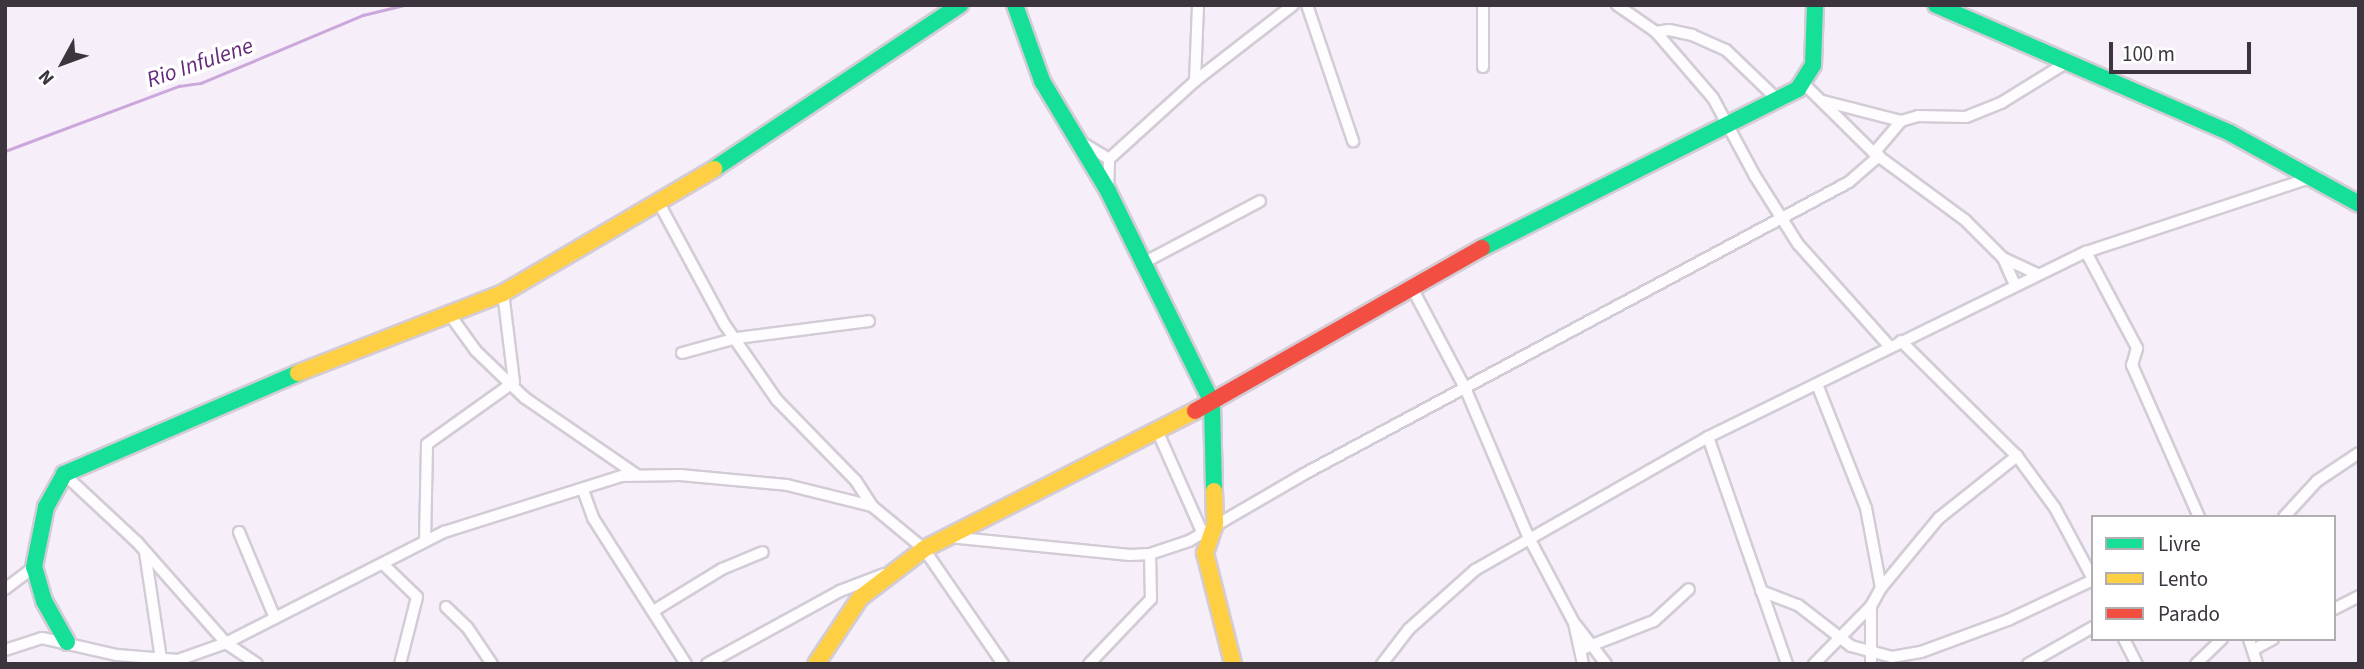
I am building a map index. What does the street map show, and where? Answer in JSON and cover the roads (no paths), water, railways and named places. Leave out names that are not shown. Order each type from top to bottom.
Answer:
[{"type":"street","points":[[67,642],[44,601],[34,567],[46,507],[64,474],[133,440],[191,423],[290,376],[503,293],[660,205],[919,37],[960,5]]},
{"type":"street","points":[[1015,5],[1042,81],[1081,142],[1086,160],[1108,191],[1212,402],[1209,528],[1205,553],[1227,660]]},
{"type":"street","points":[[1195,81],[1198,5]]},
{"type":"street","points":[[1108,191],[1109,159],[1195,81],[1293,5]]},
{"type":"street","points":[[1307,5],[1353,141]]},
{"type":"street","points":[[1483,5],[1483,67]]},
{"type":"street","points":[[1617,5],[1656,33],[1713,98],[1782,218],[1818,271],[1890,347]]},
{"type":"street","points":[[707,664],[856,592],[924,548],[1156,428],[1212,402],[1410,286],[1581,195],[1778,100],[1803,83],[1813,65],[1815,5]]},
{"type":"street","points":[[1936,5],[2230,133],[2359,204]]},
{"type":"street","points":[[1656,33],[1669,30],[1692,35],[1726,50],[1778,100]]},
{"type":"street","points":[[1823,101],[1901,121],[1918,116],[1975,115],[2069,61]]},
{"type":"street","points":[[1803,83],[1876,154],[1965,220],[2003,258],[2037,274]]},
{"type":"street","points":[[949,537],[995,545],[1150,554],[1209,528],[1849,182],[1876,154],[1901,121]]},
{"type":"street","points":[[1081,142],[1109,159]]},
{"type":"street","points":[[1382,664],[1409,629],[1450,589],[1528,536],[1708,437],[2086,252],[2310,178]]},
{"type":"street","points":[[1145,262],[1260,201]]},
{"type":"street","points":[[660,205],[725,326],[737,338],[788,415],[856,481],[872,506],[924,548],[956,590],[997,661]]},
{"type":"street","points":[[2086,252],[2137,348],[2132,365],[2195,515]]},
{"type":"street","points":[[2003,258],[2015,285]]},
{"type":"street","points":[[1410,286],[1466,390],[1528,536],[1574,623],[1582,649],[1583,664]]},
{"type":"street","points":[[503,293],[512,385]]},
{"type":"street","points":[[450,315],[476,351],[512,385],[637,475]]},
{"type":"street","points":[[682,353],[737,338],[869,321]]},
{"type":"street","points":[[1901,341],[2017,456],[2054,508],[2091,576]]},
{"type":"street","points":[[1817,384],[1866,508],[1881,588]]},
{"type":"street","points":[[425,541],[427,444],[512,385]]},
{"type":"street","points":[[1156,428],[1209,528]]},
{"type":"street","points":[[1708,437],[1787,664]]},
{"type":"street","points":[[2286,515],[2317,481],[2359,453]]},
{"type":"street","points":[[1814,664],[1871,606],[1881,588],[1939,517],[2017,456]]},
{"type":"street","points":[[64,474],[145,552],[226,643],[257,664]]},
{"type":"street","points":[[5,650],[42,638],[117,655],[179,662],[226,643],[425,541],[492,515],[637,475],[746,479],[872,506]]},
{"type":"street","points":[[583,490],[593,518],[655,610],[686,664]]},
{"type":"street","points":[[239,532],[275,618]]},
{"type":"street","points":[[145,552],[161,659]]},
{"type":"street","points":[[655,610],[722,569],[762,552]]},
{"type":"street","points":[[1089,664],[1152,599],[1150,554]]},
{"type":"street","points":[[383,564],[417,597],[400,664]]},
{"type":"street","points":[[5,589],[34,567]]},
{"type":"street","points":[[1761,591],[1798,605],[1870,659],[1910,659],[2008,620],[2091,581]]},
{"type":"street","points":[[1582,649],[1597,647],[1664,615],[1689,589]]},
{"type":"street","points":[[816,664],[856,592]]},
{"type":"street","points":[[2336,608],[2359,596]]},
{"type":"street","points":[[1870,659],[1871,606]]},
{"type":"street","points":[[446,607],[467,627],[492,664]]},
{"type":"street","points":[[1574,623],[1597,647],[1606,664]]},
{"type":"street","points":[[2028,664],[2091,629]]},
{"type":"street","points":[[2125,641],[2137,664]]},
{"type":"street","points":[[2196,664],[2220,641]]},
{"type":"street","points":[[2251,645],[2258,664]]},
{"type":"waterway","name":"Rio Infulene","points":[[5,151],[179,86],[201,83],[363,15],[404,5]]}]
